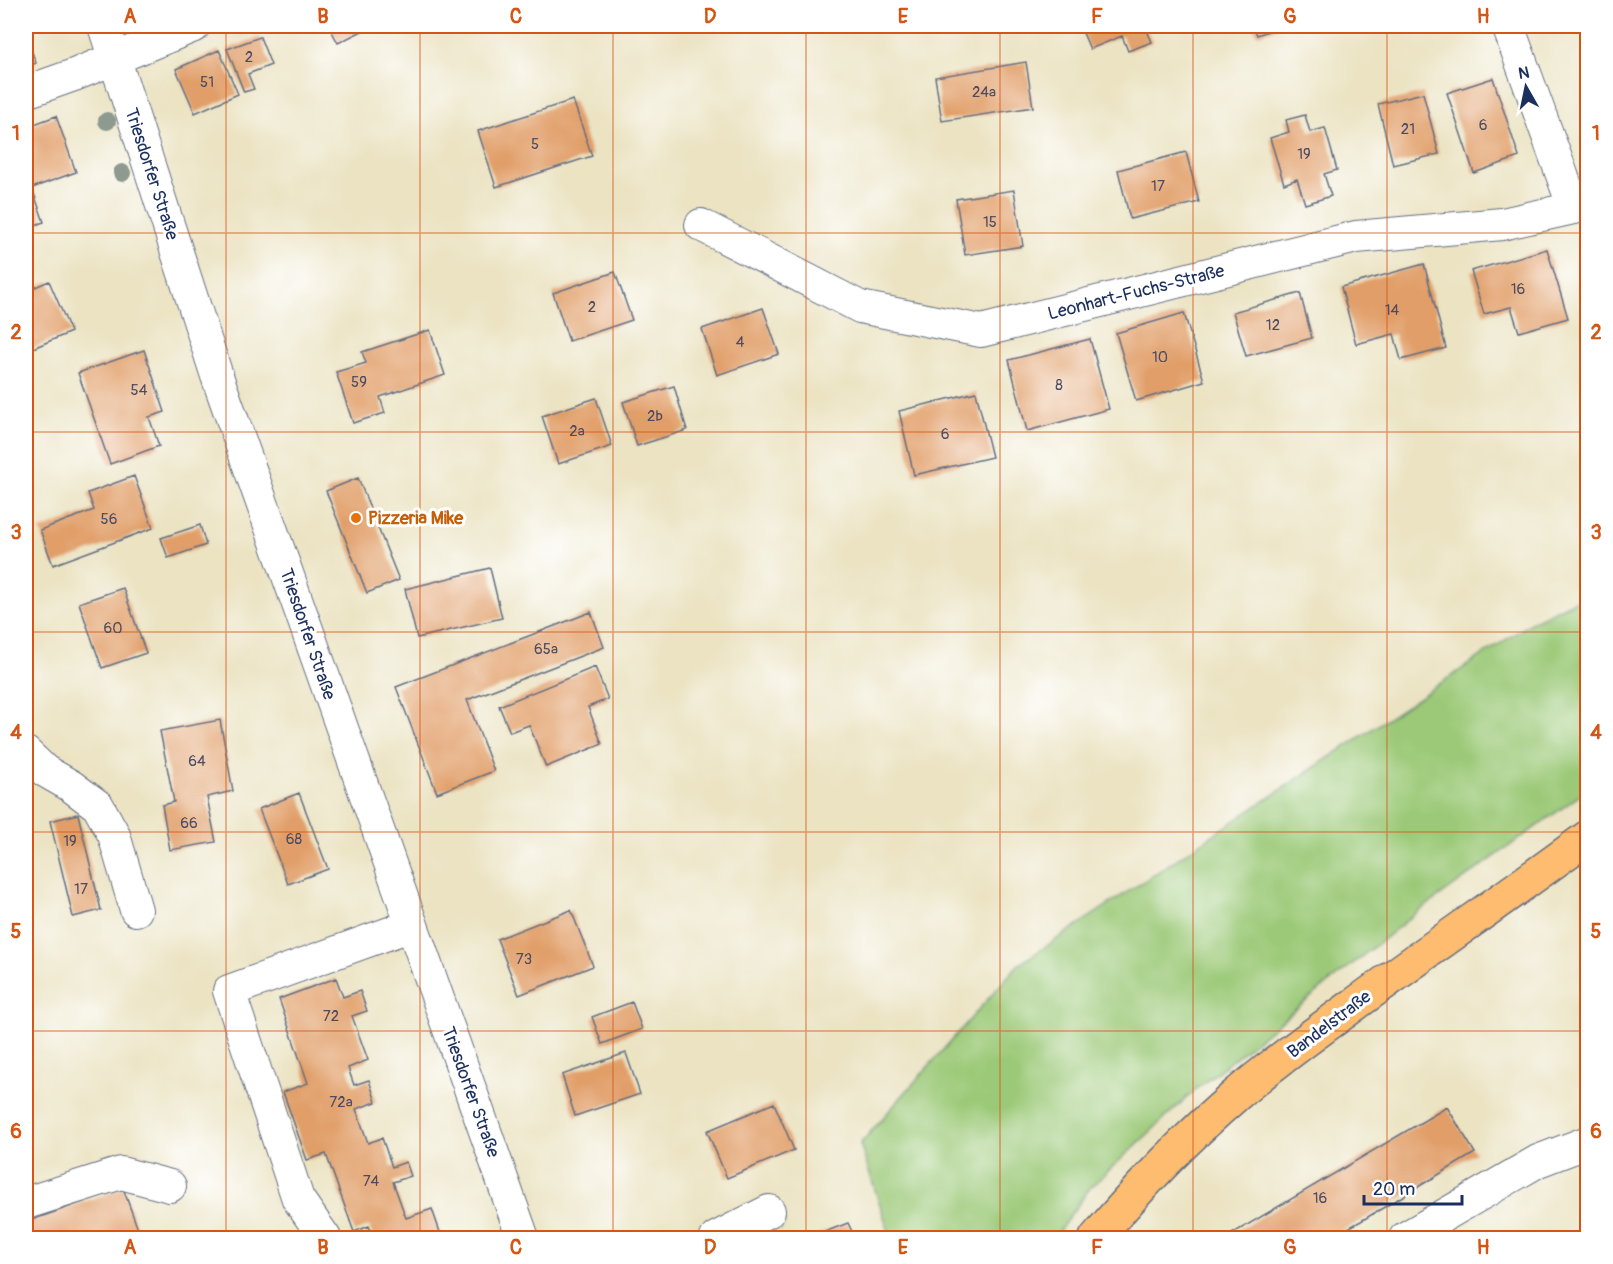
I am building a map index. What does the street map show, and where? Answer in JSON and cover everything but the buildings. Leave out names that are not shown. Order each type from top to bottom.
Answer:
[{"type":"main road","name":"Bandelstraße","points":[[1096,1239],[1163,1163],[1237,1095],[1295,1048],[1394,975],[1587,837]]},
{"type":"street","name":"Triesdorfer Straße","points":[[104,26],[217,376],[522,1239]]},
{"type":"street","points":[[26,92],[194,26]]},
{"type":"street","points":[[1508,26],[1581,205]]},
{"type":"street","name":"Leonhart-Fuchs-Straße","points":[[701,225],[860,308],[981,331],[1356,237],[1502,224],[1581,205]]},
{"type":"street","points":[[26,753],[45,771],[71,786],[98,806],[114,835],[136,909]]},
{"type":"street","points":[[326,1239],[298,1199],[229,991],[412,925]]},
{"type":"street","points":[[1405,1239],[1538,1161],[1587,1142]]},
{"type":"street","points":[[26,1203],[122,1173],[170,1186]]},
{"type":"street","points":[[716,1239],[769,1212]]},
{"type":"green space","points":[[1587,595],[1587,790],[1411,917],[1195,1090],[1089,1189],[1054,1238],[891,1238],[860,1144],[1018,965],[1534,621]]},
{"type":"place","name":"Pizzeria Mike","points":[[356,518]]}]
